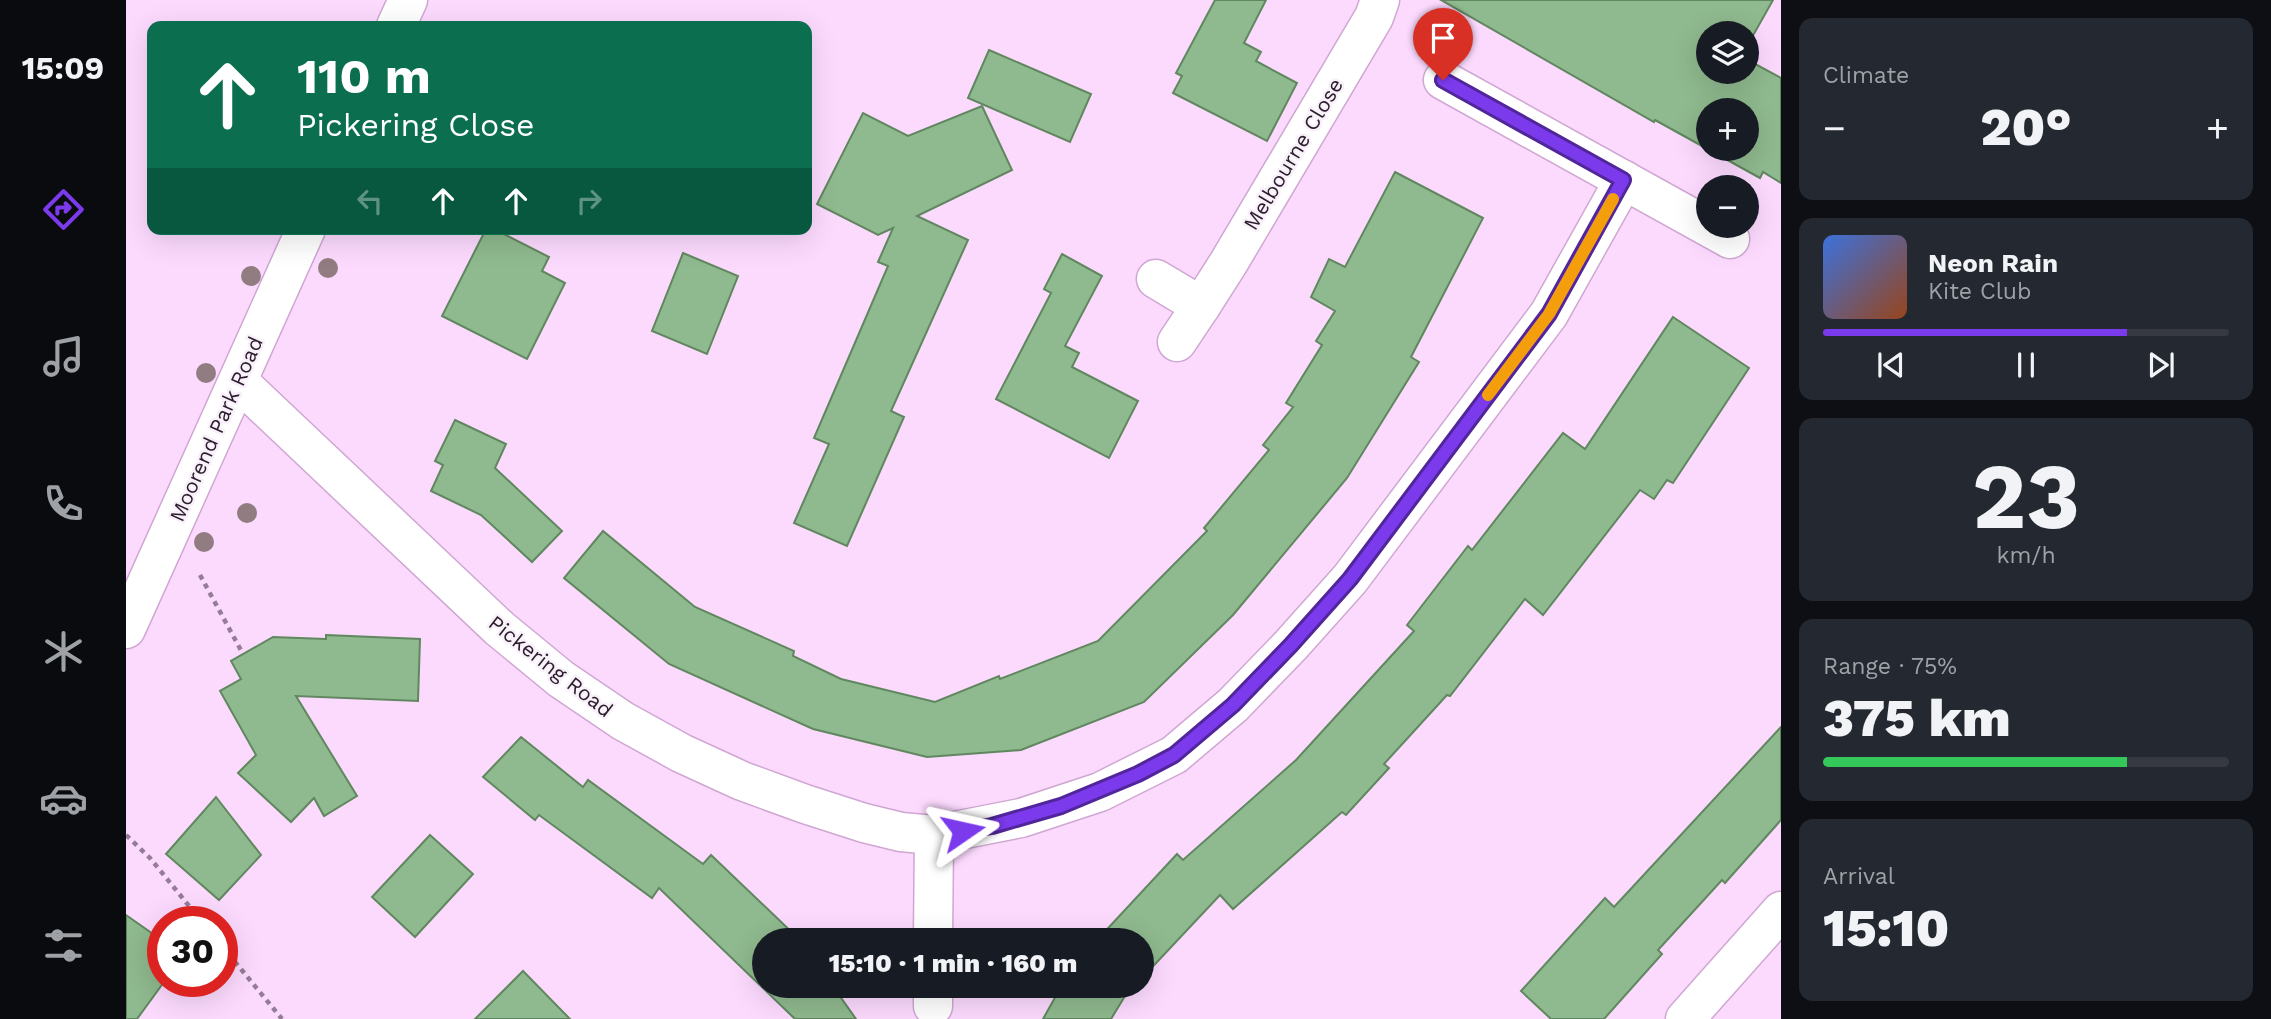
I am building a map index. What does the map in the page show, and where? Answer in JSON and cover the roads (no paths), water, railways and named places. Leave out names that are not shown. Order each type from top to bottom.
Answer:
[{"type":"street","points":[[398,21],[408,0]]},
{"type":"street","name":"Melbourne Close","points":[[1177,342],[1229,262],[1374,17],[1380,0]]},
{"type":"street","points":[[1443,80],[1730,239]]},
{"type":"street","name":"Pickering Road","points":[[238,381],[499,628],[561,679],[623,721],[681,753],[742,781],[876,826],[934,835],[1011,821],[1100,792],[1174,755],[1205,730],[1277,660],[1350,579],[1549,314],[1623,180]]},
{"type":"street","name":"Moorend Park Road","points":[[126,629],[303,235]]},
{"type":"street","points":[[1156,279],[1201,306]]},
{"type":"street","points":[[933,928],[934,835]]},
{"type":"street","points":[[1685,1019],[1781,911]]}]
